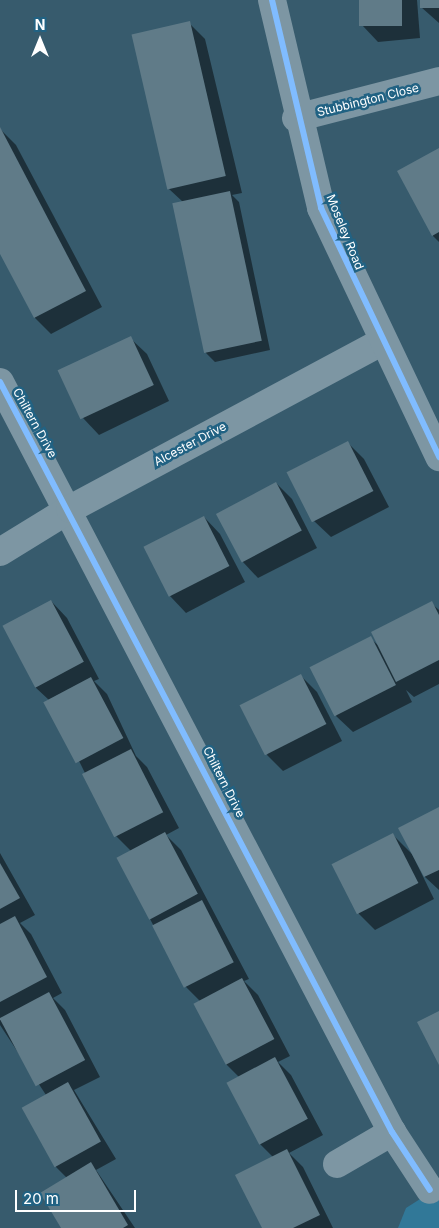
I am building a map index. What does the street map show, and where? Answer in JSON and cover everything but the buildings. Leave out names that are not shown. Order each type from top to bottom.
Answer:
[{"type":"street","name":"Moseley Road","points":[[272,0],[296,118],[321,208],[439,457]]},
{"type":"street","name":"Stubbington Close","points":[[296,118],[439,81]]},
{"type":"street","name":"Alcester Drive","points":[[0,552],[70,509],[383,341]]},
{"type":"street","name":"Chiltern Drive","points":[[0,382],[70,509],[392,1132],[430,1190]]},
{"type":"street","points":[[337,1164],[392,1132]]},
{"type":"shaded area","points":[[439,1187],[439,1228],[398,1228],[406,1208]]},
{"type":"cycle path","points":[[272,0],[321,208],[439,457]]},
{"type":"cycle path","points":[[0,382],[392,1132],[430,1190]]}]
